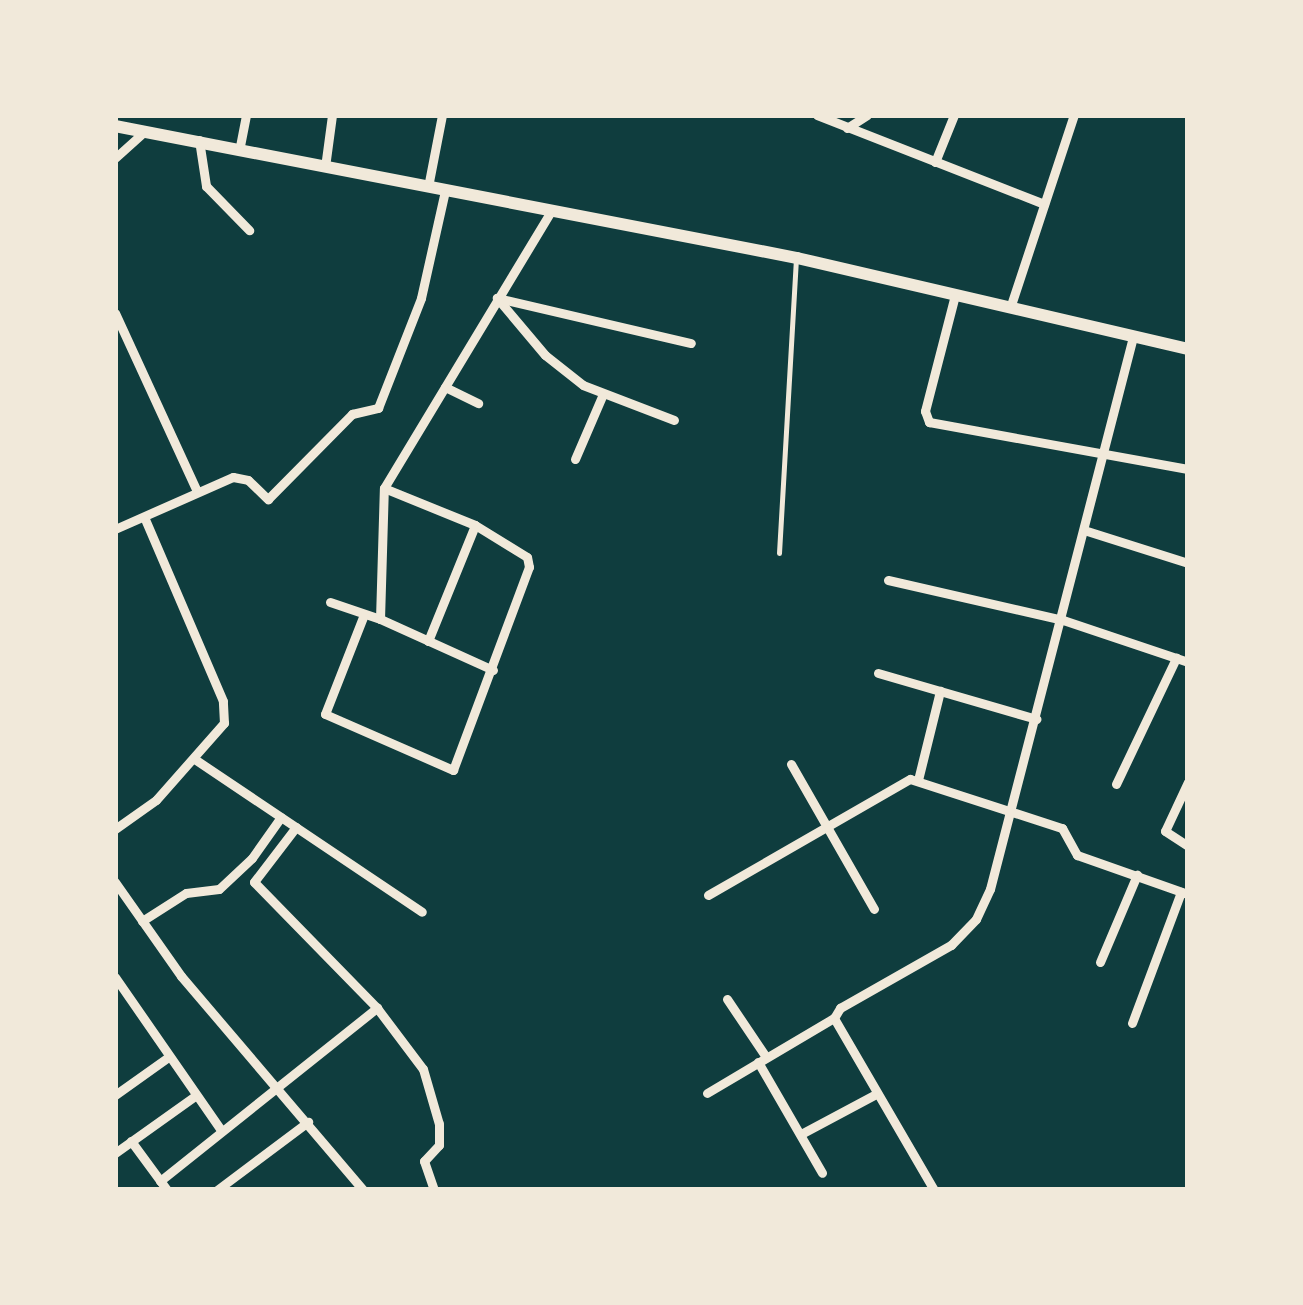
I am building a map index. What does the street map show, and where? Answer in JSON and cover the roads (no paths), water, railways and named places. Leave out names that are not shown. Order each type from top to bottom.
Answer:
[{"type":"main road","points":[[115,126],[240,146],[325,168],[796,258],[1188,350]]},
{"type":"street","points":[[240,146],[246,115]]},
{"type":"street","points":[[325,168],[332,115]]},
{"type":"street","points":[[428,187],[442,115]]},
{"type":"street","points":[[817,115],[1044,204]]},
{"type":"street","points":[[847,128],[867,115]]},
{"type":"street","points":[[934,162],[954,115]]},
{"type":"street","points":[[1010,308],[1074,115]]},
{"type":"street","points":[[115,158],[146,131]]},
{"type":"street","points":[[199,140],[206,186],[248,230]]},
{"type":"street","points":[[115,529],[241,477],[268,499],[352,414],[378,408],[421,298],[445,191]]},
{"type":"street","points":[[380,619],[384,488],[552,210]]},
{"type":"street","points":[[955,295],[925,411],[928,422],[1188,469]]},
{"type":"street","points":[[497,298],[690,344]]},
{"type":"street","points":[[497,298],[545,355],[602,394],[674,420]]},
{"type":"street","points":[[115,313],[197,492]]},
{"type":"street","points":[[707,1092],[951,945],[976,919],[1010,814],[1087,530],[1133,336]]},
{"type":"street","points":[[445,387],[478,404]]},
{"type":"street","points":[[575,459],[602,394]]},
{"type":"street","points":[[363,617],[325,714],[444,770],[459,761],[530,568],[518,549],[475,525],[384,488]]},
{"type":"street","points":[[115,829],[156,800],[196,760],[224,722],[223,701],[144,517]]},
{"type":"street","points":[[428,641],[475,525]]},
{"type":"street","points":[[1087,530],[1188,563]]},
{"type":"street","points":[[888,580],[1062,620],[1188,662]]},
{"type":"street","points":[[330,602],[363,617],[380,619],[493,670]]},
{"type":"street","points":[[1116,784],[1176,658]]},
{"type":"street","points":[[878,673],[1036,719]]},
{"type":"street","points":[[918,780],[940,691]]},
{"type":"street","points":[[196,760],[422,912]]},
{"type":"street","points":[[791,764],[874,909]]},
{"type":"street","points":[[708,895],[899,781],[918,780],[1010,814],[1062,828],[1077,855],[1185,893],[1132,1023]]},
{"type":"street","points":[[1188,782],[1165,831],[1188,846]]},
{"type":"street","points":[[142,921],[186,893],[218,889],[252,858],[281,816]]},
{"type":"street","points":[[296,827],[259,871],[257,889],[377,1008],[422,1069],[438,1124],[440,1145],[424,1162],[434,1190]]},
{"type":"street","points":[[1100,962],[1136,875]]},
{"type":"street","points":[[115,882],[273,1086],[364,1190]]},
{"type":"street","points":[[115,977],[166,1058],[222,1130]]},
{"type":"street","points":[[727,999],[822,1174]]},
{"type":"street","points":[[160,1181],[273,1086],[377,1008]]},
{"type":"street","points":[[834,1018],[934,1190]]},
{"type":"street","points":[[115,1095],[166,1058]]},
{"type":"street","points":[[801,1134],[876,1094]]},
{"type":"street","points":[[115,1152],[195,1096]]},
{"type":"street","points":[[218,1190],[308,1122]]},
{"type":"street","points":[[131,1141],[168,1190]]},
{"type":"lane","points":[[779,553],[796,258]]}]
